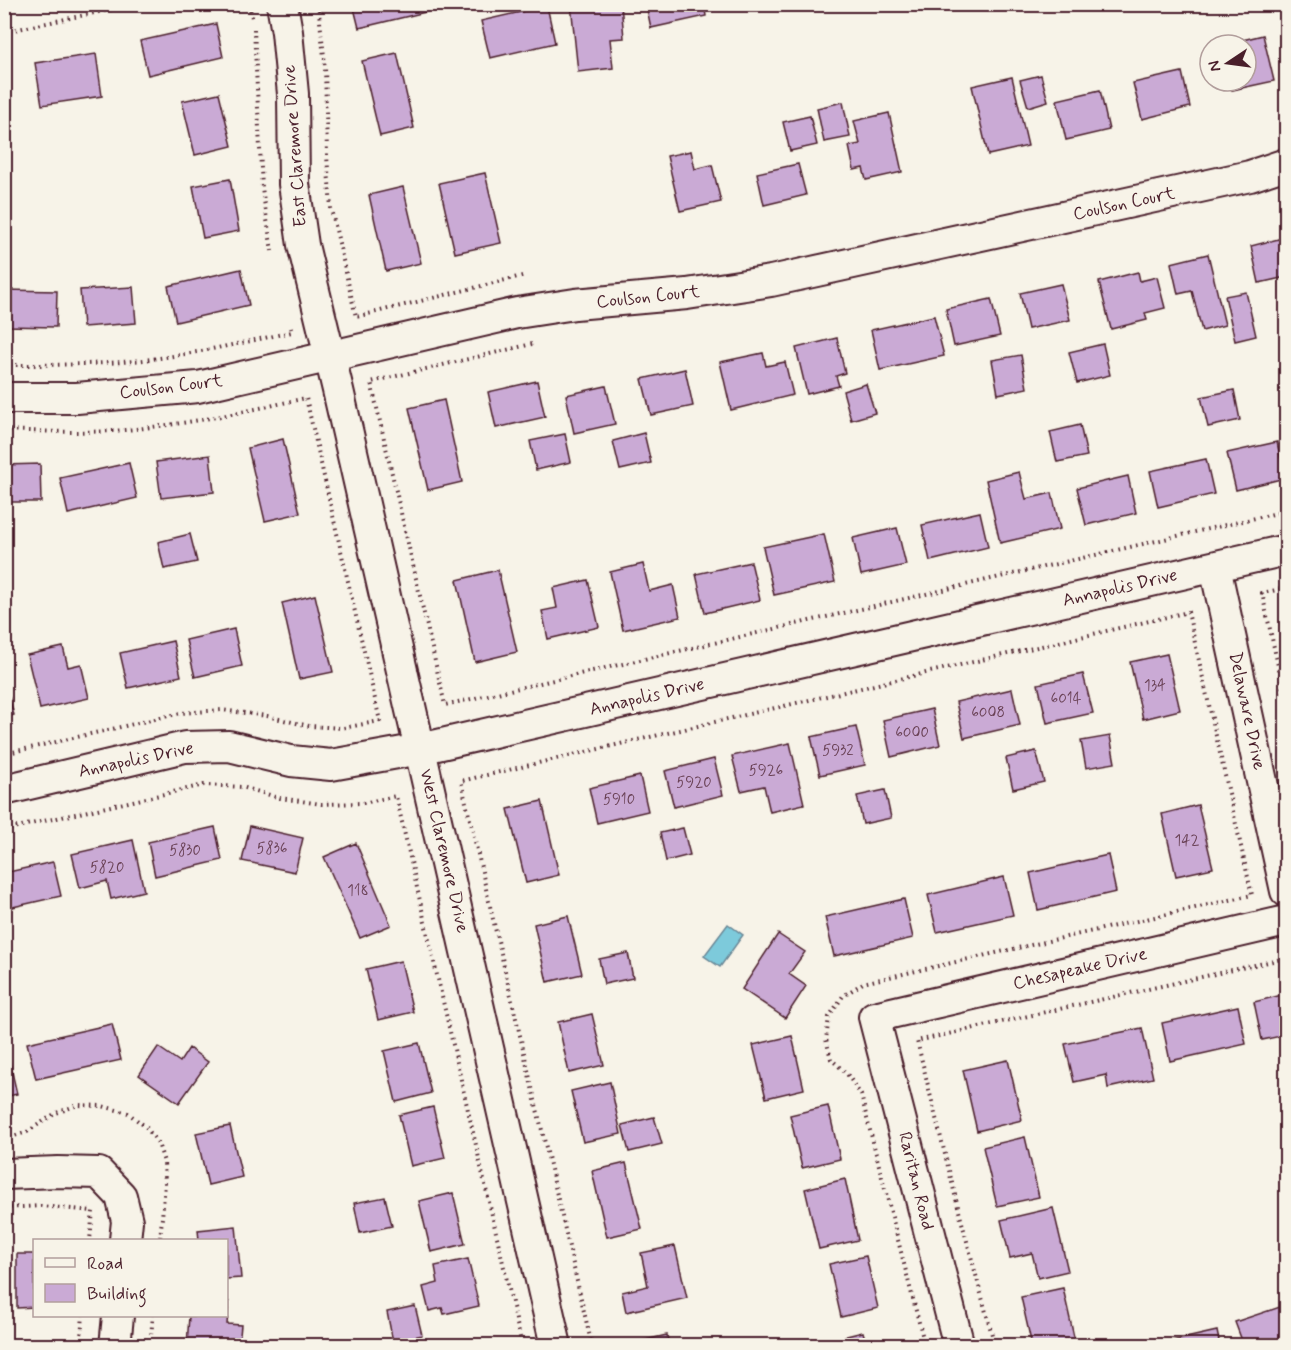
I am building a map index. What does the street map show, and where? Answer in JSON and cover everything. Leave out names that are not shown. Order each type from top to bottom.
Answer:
[{"type":"street","name":"East Claremore Drive","points":[[282,4],[293,94],[294,184],[303,245],[331,357]]},
{"type":"street","name":"Coulson Court","points":[[4,398],[77,398],[198,387],[517,313],[575,304],[687,294],[771,281],[1250,176],[1287,164]]},
{"type":"street","name":"West Claremore Drive","points":[[331,357],[556,1346]]},
{"type":"street","name":"Annapolis Drive","points":[[4,790],[185,747],[229,746],[291,760],[331,765],[420,749],[1287,550]]},
{"type":"street","name":"Delaware Drive","points":[[1215,567],[1287,891]]},
{"type":"street","name":"Chesapeake Drive","points":[[874,1017],[1287,921]]},
{"type":"street","name":"Raritan Road","points":[[874,1017],[958,1346]]},
{"type":"street","points":[[4,1174],[99,1173],[121,1196],[127,1221],[125,1239]]},
{"type":"street","points":[[115,1346],[118,1317]]},
{"type":"path","points":[[4,32],[137,4]]},
{"type":"path","points":[[249,4],[255,29],[262,188],[273,256]]},
{"type":"path","points":[[318,4],[325,65],[327,156],[332,208],[356,317],[526,275]]},
{"type":"path","points":[[4,365],[73,365],[150,359],[208,350],[292,332],[289,321]]},
{"type":"path","points":[[532,344],[371,382],[445,705],[1287,512]]},
{"type":"path","points":[[4,430],[79,433],[150,428],[211,419],[306,398],[380,722],[344,728],[309,726],[222,710],[181,713],[4,754]]},
{"type":"path","points":[[1287,588],[1262,593],[1287,702]]},
{"type":"path","points":[[592,1346],[461,781],[1188,612],[1252,895],[863,982],[843,996],[829,1017],[826,1039],[831,1059],[847,1074],[861,1095],[925,1346]]},
{"type":"path","points":[[4,830],[204,785],[242,787],[280,798],[321,804],[363,803],[396,796],[522,1346]]},
{"type":"path","points":[[995,1346],[957,1203],[918,1041],[1287,958]]},
{"type":"path","points":[[4,1139],[27,1132],[56,1113],[78,1105],[102,1106],[128,1113],[146,1128],[158,1143],[165,1162],[160,1239]]},
{"type":"path","points":[[4,1208],[41,1206],[93,1211],[90,1239]]},
{"type":"path","points":[[80,1346],[83,1317]]},
{"type":"path","points":[[150,1346],[153,1317]]},
{"type":"water","points":[[728,924],[743,935],[720,967],[704,956]]},
{"type":"building","points":[[353,4],[432,4],[434,10],[359,28]]},
{"type":"building","points":[[571,4],[621,4],[624,38],[610,39],[613,68],[578,72]]},
{"type":"building","points":[[646,4],[704,4],[706,16],[651,28]]},
{"type":"building","points":[[547,6],[555,43],[490,58],[481,21]]},
{"type":"building","points":[[216,24],[223,57],[148,75],[140,41]]},
{"type":"building","points":[[1263,35],[1274,81],[1258,84],[1258,36]]},
{"type":"building","points":[[397,53],[414,128],[380,136],[362,61]]},
{"type":"building","points":[[96,54],[102,96],[42,105],[35,63]]},
{"type":"building","points":[[1182,72],[1190,107],[1142,119],[1133,83]]},
{"type":"building","points":[[1041,75],[1048,101],[1028,107],[1020,80]]},
{"type":"building","points":[[1012,77],[1028,146],[988,155],[972,86]]},
{"type":"building","points":[[1100,90],[1109,130],[1066,140],[1057,100]]},
{"type":"building","points":[[219,93],[232,146],[195,155],[182,101]]},
{"type":"building","points":[[843,102],[850,137],[824,142],[817,108]]},
{"type":"building","points":[[889,113],[902,172],[866,180],[863,168],[854,170],[849,146],[860,144],[854,121]]},
{"type":"building","points":[[810,116],[817,145],[790,151],[783,122]]},
{"type":"building","points":[[691,151],[695,169],[712,165],[721,202],[680,211],[667,156]]},
{"type":"building","points":[[798,164],[806,195],[764,205],[757,173]]},
{"type":"building","points":[[485,173],[501,243],[455,253],[439,183]]},
{"type":"building","points":[[230,179],[239,231],[203,238],[193,186]]},
{"type":"building","points":[[403,187],[421,263],[386,271],[369,195]]},
{"type":"building","points":[[1286,237],[1286,277],[1259,283],[1251,246]]},
{"type":"building","points":[[1208,254],[1225,325],[1202,331],[1192,291],[1178,294],[1171,263]]},
{"type":"building","points":[[241,269],[249,305],[176,322],[168,286]]},
{"type":"building","points":[[1138,272],[1140,281],[1157,277],[1165,308],[1145,313],[1147,320],[1111,329],[1099,282]]},
{"type":"building","points":[[1061,284],[1070,320],[1028,329],[1020,293]]},
{"type":"building","points":[[133,287],[136,323],[83,327],[80,290]]},
{"type":"building","points":[[4,290],[57,291],[56,327],[4,326]]},
{"type":"building","points":[[1246,292],[1256,336],[1235,341],[1225,296]]},
{"type":"building","points":[[991,299],[1000,336],[954,346],[946,309]]},
{"type":"building","points":[[934,316],[944,356],[880,370],[871,330]]},
{"type":"building","points":[[837,338],[845,373],[836,376],[839,386],[807,394],[796,348]]},
{"type":"building","points":[[1103,344],[1110,375],[1077,383],[1069,352]]},
{"type":"building","points":[[763,353],[766,366],[785,362],[793,395],[731,410],[720,362]]},
{"type":"building","points":[[1021,355],[1027,388],[998,394],[992,360]]},
{"type":"building","points":[[685,369],[693,406],[651,415],[642,379]]},
{"type":"building","points":[[537,381],[545,417],[496,428],[488,392]]},
{"type":"building","points":[[866,384],[875,413],[851,420],[843,391]]},
{"type":"building","points":[[606,386],[615,424],[574,433],[566,395]]},
{"type":"building","points":[[1234,390],[1240,420],[1208,427],[1201,397]]},
{"type":"building","points":[[444,400],[462,482],[428,490],[409,408]]},
{"type":"building","points":[[1080,425],[1087,456],[1057,462],[1050,432]]},
{"type":"building","points":[[644,433],[651,463],[620,470],[613,441]]},
{"type":"building","points":[[565,434],[571,462],[536,470],[530,441]]},
{"type":"building","points":[[283,439],[300,513],[265,521],[248,448]]},
{"type":"building","points":[[1277,442],[1285,478],[1236,490],[1227,453]]},
{"type":"building","points":[[210,455],[214,492],[161,498],[156,462]]},
{"type":"building","points":[[1206,459],[1214,494],[1158,507],[1150,471]]},
{"type":"building","points":[[129,463],[137,498],[68,514],[60,478]]},
{"type":"building","points":[[40,464],[41,502],[4,502],[4,465]]},
{"type":"building","points":[[1019,472],[1026,499],[1052,493],[1060,529],[1000,543],[986,480]]},
{"type":"building","points":[[1128,476],[1136,513],[1086,525],[1077,488]]},
{"type":"building","points":[[980,512],[988,547],[930,561],[922,525]]},
{"type":"building","points":[[897,528],[906,565],[861,575],[853,538]]},
{"type":"building","points":[[190,534],[197,562],[164,569],[158,542]]},
{"type":"building","points":[[824,534],[835,582],[774,595],[763,547]]},
{"type":"building","points":[[751,562],[760,600],[705,613],[696,574]]},
{"type":"building","points":[[643,564],[649,591],[673,585],[680,617],[623,630],[610,572]]},
{"type":"building","points":[[498,570],[517,652],[475,662],[457,580]]},
{"type":"building","points":[[588,580],[599,627],[548,639],[542,611],[557,608],[553,588]]},
{"type":"building","points":[[315,595],[333,672],[299,679],[282,603]]},
{"type":"building","points":[[234,629],[242,666],[195,677],[186,640]]},
{"type":"building","points":[[173,641],[181,676],[128,688],[120,653]]},
{"type":"building","points":[[63,647],[68,667],[81,664],[89,698],[40,709],[27,655]]},
{"type":"building","points":[[1167,654],[1180,710],[1143,719],[1130,662]]},
{"type":"building","points":[[1083,674],[1093,713],[1047,723],[1038,684]]},
{"type":"building","points":[[4,680],[14,715],[4,718]]},
{"type":"building","points":[[1012,689],[1020,725],[964,738],[956,702]]},
{"type":"building","points":[[932,709],[940,745],[891,757],[883,720]]},
{"type":"building","points":[[856,727],[865,765],[820,775],[811,737]]},
{"type":"building","points":[[1110,736],[1115,763],[1086,768],[1081,741]]},
{"type":"building","points":[[790,743],[804,804],[770,812],[764,786],[741,791],[732,756]]},
{"type":"building","points":[[1036,751],[1044,782],[1013,789],[1006,758]]},
{"type":"building","points":[[714,759],[723,795],[674,807],[665,771]]},
{"type":"building","points":[[640,776],[648,811],[597,823],[589,788]]},
{"type":"building","points":[[885,790],[891,818],[863,824],[857,796]]},
{"type":"building","points":[[542,801],[559,875],[526,883],[508,809]]},
{"type":"building","points":[[1198,805],[1213,868],[1176,876],[1162,814]]},
{"type":"building","points":[[250,826],[303,838],[295,872],[242,861]]},
{"type":"building","points":[[215,827],[222,860],[155,876],[148,842]]},
{"type":"building","points":[[683,828],[690,855],[666,861],[660,833]]},
{"type":"building","points":[[133,840],[144,891],[111,899],[107,881],[80,888],[72,854]]},
{"type":"building","points":[[356,843],[391,925],[360,938],[324,857]]},
{"type":"building","points":[[1108,855],[1116,892],[1038,910],[1030,873]]},
{"type":"building","points":[[53,862],[61,896],[4,909],[4,873]]},
{"type":"building","points":[[1004,877],[1013,915],[937,932],[928,895]]},
{"type":"building","points":[[904,899],[913,938],[834,956],[825,917]]},
{"type":"building","points":[[568,916],[582,974],[547,982],[534,924]]},
{"type":"building","points":[[778,934],[805,952],[789,974],[806,986],[785,1018],[742,989]]},
{"type":"building","points":[[628,953],[633,978],[604,984],[599,959]]},
{"type":"building","points":[[401,961],[413,1012],[378,1020],[366,969]]},
{"type":"building","points":[[1286,994],[1286,1035],[1262,1040],[1254,1002]]},
{"type":"building","points":[[1238,1006],[1246,1044],[1170,1061],[1162,1023]]},
{"type":"building","points":[[592,1014],[604,1065],[569,1073],[558,1022]]},
{"type":"building","points":[[112,1024],[121,1060],[36,1079],[27,1043]]},
{"type":"building","points":[[1142,1028],[1153,1078],[1108,1088],[1106,1075],[1074,1082],[1065,1044]]},
{"type":"building","points":[[792,1036],[804,1089],[766,1098],[753,1045]]},
{"type":"building","points":[[419,1043],[431,1093],[396,1102],[384,1051]]},
{"type":"building","points":[[158,1047],[180,1062],[189,1048],[208,1062],[179,1103],[139,1075]]},
{"type":"building","points":[[9,1059],[17,1094],[4,1097],[4,1060]]},
{"type":"building","points":[[1008,1060],[1022,1120],[977,1131],[963,1070]]},
{"type":"building","points":[[610,1082],[621,1134],[583,1142],[571,1091]]},
{"type":"building","points":[[828,1106],[840,1159],[802,1168],[790,1115]]},
{"type":"building","points":[[433,1107],[445,1158],[411,1166],[399,1115]]},
{"type":"building","points":[[654,1117],[662,1144],[629,1152],[622,1125]]},
{"type":"building","points":[[230,1126],[242,1177],[208,1185],[196,1133]]},
{"type":"building","points":[[1025,1137],[1039,1197],[997,1206],[983,1147]]},
{"type":"building","points":[[626,1163],[642,1229],[607,1237],[592,1171]]},
{"type":"building","points":[[845,1179],[858,1240],[819,1249],[805,1189]]},
{"type":"building","points":[[453,1193],[465,1244],[431,1252],[419,1201]]},
{"type":"building","points":[[385,1197],[392,1226],[360,1233],[354,1203]]},
{"type":"building","points":[[1053,1208],[1068,1271],[1038,1278],[1032,1253],[1010,1258],[1001,1220]]},
{"type":"building","points":[[236,1226],[241,1278],[228,1279],[228,1239],[199,1239],[198,1230]]},
{"type":"building","points":[[675,1246],[687,1298],[626,1312],[622,1292],[648,1286],[641,1253]]},
{"type":"building","points":[[17,1254],[33,1254],[33,1307],[17,1308]]},
{"type":"building","points":[[866,1256],[878,1308],[841,1317],[829,1264]]},
{"type":"building","points":[[468,1259],[479,1306],[444,1314],[442,1308],[429,1311],[423,1287],[438,1283],[435,1266]]},
{"type":"building","points":[[1063,1288],[1076,1346],[1032,1346],[1021,1297]]},
{"type":"building","points":[[1286,1305],[1286,1346],[1244,1346],[1235,1322]]},
{"type":"building","points":[[415,1306],[422,1335],[393,1342],[387,1312]]},
{"type":"building","points":[[189,1317],[228,1317],[227,1324],[241,1325],[239,1346],[187,1346]]},
{"type":"building","points":[[1217,1331],[1220,1346],[1155,1345]]},
{"type":"building","points":[[863,1332],[867,1346],[835,1346],[834,1339]]},
{"type":"building","points":[[667,1335],[669,1346],[632,1346],[632,1343]]}]
